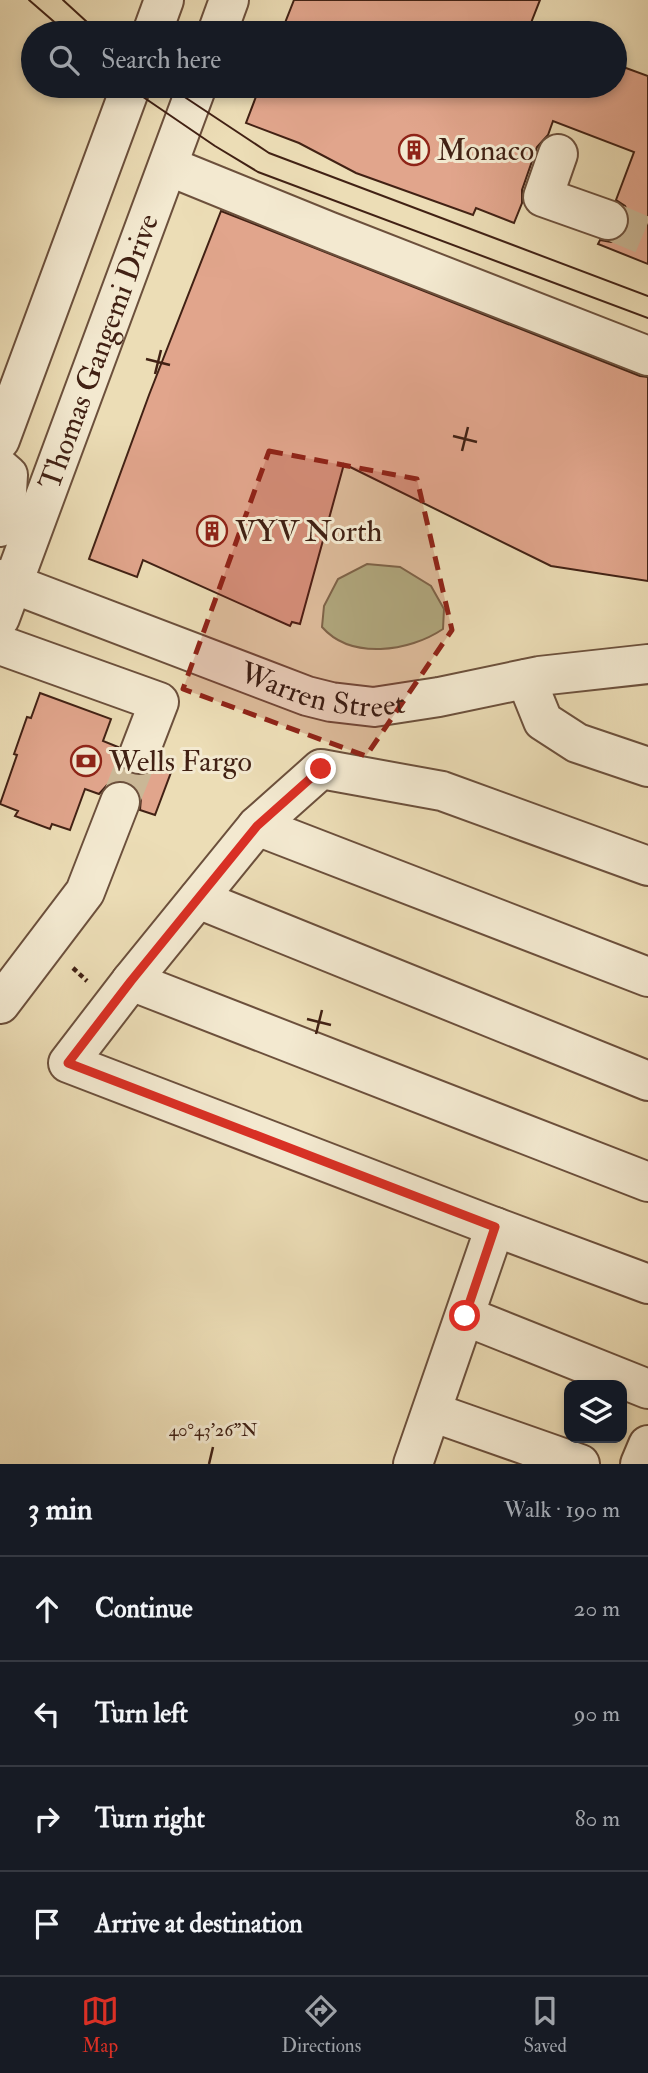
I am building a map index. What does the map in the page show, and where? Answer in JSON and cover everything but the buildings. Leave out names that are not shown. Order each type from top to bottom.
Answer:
[{"type":"street","points":[[156,21],[164,0]]},
{"type":"street","points":[[221,21],[229,0]]},
{"type":"street","name":"Thomas Gangemi Drive","points":[[3,422],[126,98]]},
{"type":"street","name":"Thomas Gangemi Drive","points":[[4,594],[67,436],[193,98]]},
{"type":"street","points":[[558,155],[543,197],[608,220]]},
{"type":"street","points":[[168,166],[648,356]]},
{"type":"street","points":[[3,422],[67,436]]},
{"type":"street","points":[[0,468],[8,475],[6,509],[0,527]]},
{"type":"street","name":"Warren Street","points":[[4,594],[307,696],[374,707],[526,679],[606,667],[648,664]]},
{"type":"street","points":[[0,645],[159,702],[139,754]]},
{"type":"street","points":[[526,679],[543,721],[577,743],[648,767]]},
{"type":"street","points":[[648,866],[442,791],[321,769],[257,826],[68,1063],[648,1284]]},
{"type":"street","points":[[0,1004],[85,892],[120,802]]},
{"type":"street","points":[[257,826],[648,977]]},
{"type":"street","points":[[198,899],[648,1081]]},
{"type":"street","points":[[122,993],[648,1182]]},
{"type":"street","points":[[413,1464],[495,1227]]},
{"type":"street","points":[[465,1316],[648,1388]]},
{"type":"street","points":[[432,1412],[580,1464]]},
{"type":"street","points":[[640,1464],[648,1445]]},
{"type":"path","points":[[44,946],[122,993]]},
{"type":"highlighted area","points":[[269,451],[417,479],[452,630],[366,756],[183,689]]},
{"type":"green space","points":[[367,564],[400,567],[431,586],[444,609],[443,629],[414,643],[381,649],[364,648],[334,638],[322,627],[324,606],[338,579]]},
{"type":"tunnel","points":[[608,220],[648,237]]},
{"type":"tunnel","points":[[120,802],[139,754]]},
{"type":"tram line","points":[[29,0],[53,21]]},
{"type":"tram line","points":[[63,0],[86,21]]},
{"type":"tram line","points":[[145,98],[258,172],[648,318]]},
{"type":"tram line","points":[[186,98],[269,153],[648,296]]},
{"type":"place","name":"Monaco","points":[[414,150]]},
{"type":"place","name":"VYV North","points":[[212,531]]},
{"type":"place","name":"Wells Fargo","points":[[86,761]]},
{"type":"route","points":[[321,769],[257,826],[68,1063],[495,1227],[465,1316]]}]
